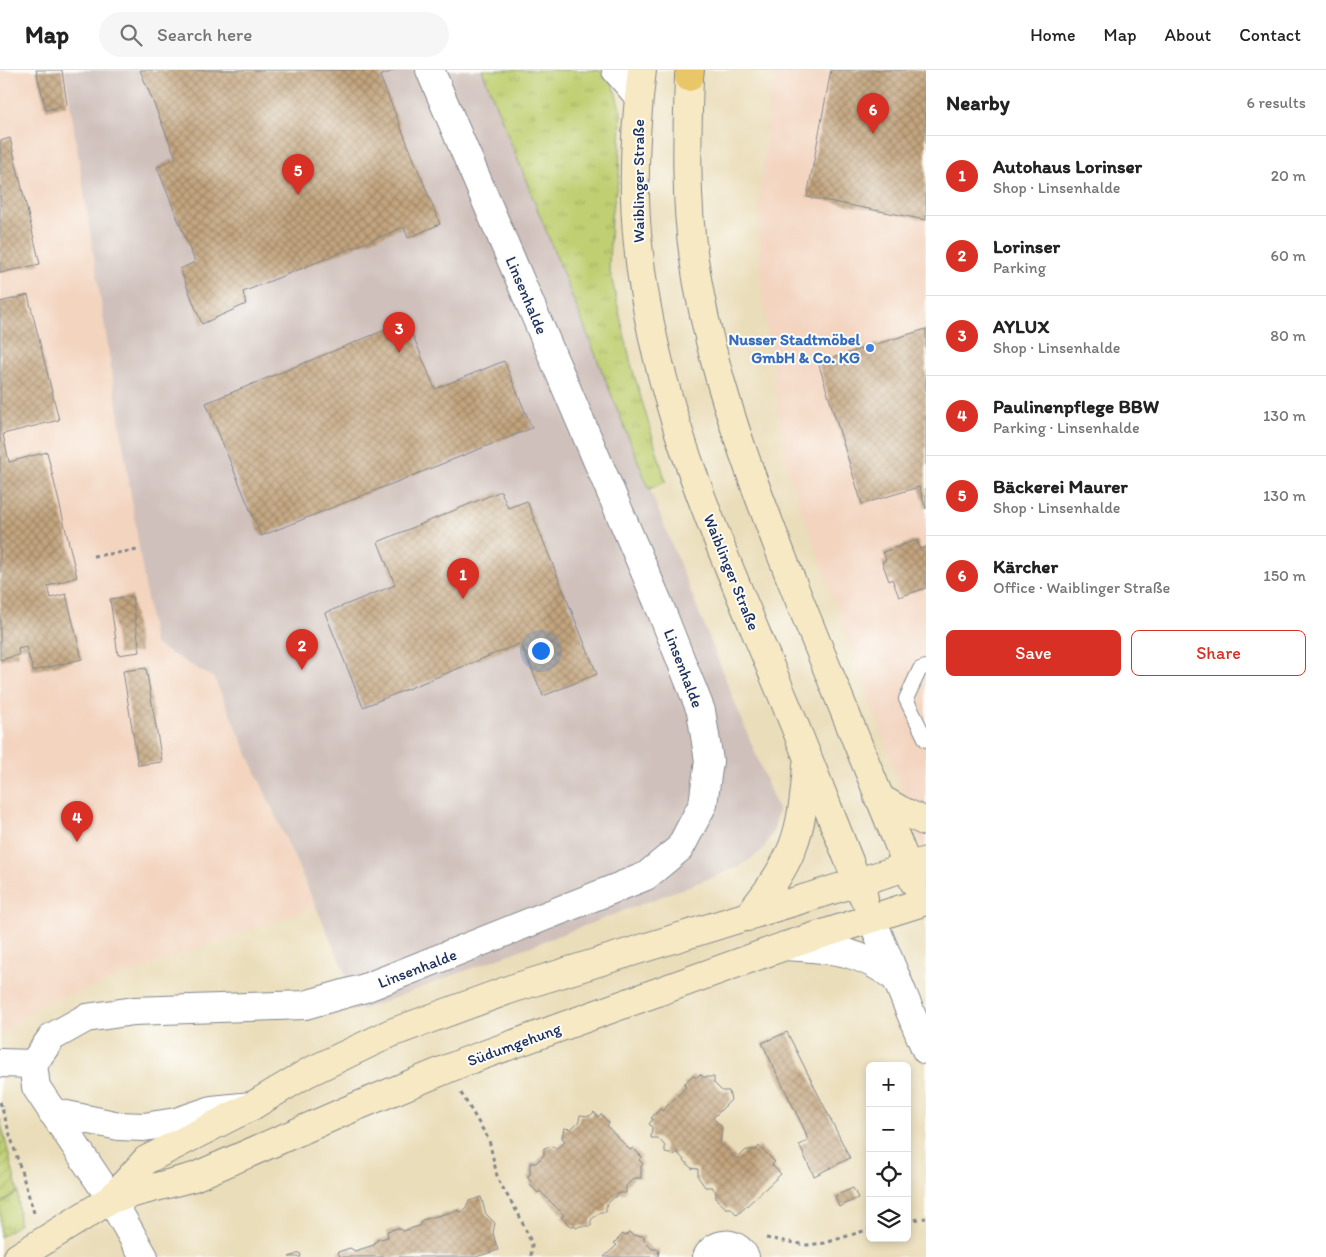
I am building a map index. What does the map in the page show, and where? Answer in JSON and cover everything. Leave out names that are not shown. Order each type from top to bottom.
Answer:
[{"type":"main road","name":"Waiblinger Straße","points":[[642,70],[635,166],[638,244],[648,317],[663,377],[695,481],[808,756],[838,837],[871,917]]},
{"type":"main road","points":[[688,72],[688,175],[694,259],[716,361],[731,417],[769,524],[878,796],[917,863],[924,906]]},
{"type":"main road","points":[[746,917],[765,896],[791,856],[799,833],[804,807],[808,756]]},
{"type":"main road","points":[[878,796],[900,810],[926,822]]},
{"type":"main road","name":"Südumgehung","points":[[111,1200],[146,1160],[252,1106],[307,1073],[391,1033],[511,989],[917,863]]},
{"type":"main road","name":"Südumgehung","points":[[18,1257],[47,1237],[111,1200],[194,1177],[447,1069],[785,946],[871,917],[924,906]]},
{"type":"street","name":"Linsenhalde","points":[[34,1064],[52,1037],[86,1018],[134,1011],[305,1006],[365,988],[426,965],[646,876],[680,848],[703,804],[709,761],[702,711],[657,600],[430,70]]},
{"type":"street","points":[[616,70],[639,97]]},
{"type":"street","name":"Waiblinger Straße","points":[[871,917],[926,1050]]},
{"type":"street","points":[[785,946],[856,954],[882,967],[897,979]]},
{"type":"street","points":[[0,1063],[34,1064],[36,1087],[111,1200],[144,1257]]},
{"type":"street","name":"Südumgehung","points":[[52,1112],[119,1126],[144,1127],[176,1122],[212,1110],[252,1106]]},
{"type":"street","points":[[707,1257],[712,1249],[719,1245],[739,1251]]},
{"type":"lane","points":[[926,667],[920,669],[906,699],[926,740]]},
{"type":"path","points":[[93,556],[139,550]]},
{"type":"path","points":[[447,1069],[489,1140],[498,1180],[519,1215],[532,1244],[531,1257]]},
{"type":"path","points":[[0,1102],[34,1215],[47,1237]]},
{"type":"path","points":[[911,1220],[926,1218]]},
{"type":"path","points":[[739,1251],[745,1234],[807,1245],[825,1243],[866,1230]]},
{"type":"shaded area","points":[[0,70],[65,70],[154,643],[214,678],[315,907],[39,1006],[0,1035]]},
{"type":"shaded area","points":[[65,70],[482,70],[778,810],[774,830],[762,851],[739,867],[362,1010],[214,678],[154,644]]},
{"type":"shaded area","points":[[775,70],[926,70],[926,858],[788,471],[761,288],[759,206],[769,104]]},
{"type":"green space","points":[[482,70],[600,70],[614,87],[621,113],[619,177],[611,216],[609,267],[631,364],[666,482],[649,489]]},
{"type":"green space","points":[[0,1119],[18,1192],[0,1204]]},
{"type":"green space","points":[[18,1192],[19,1224],[0,1237],[0,1204]]},
{"type":"building","points":[[36,70],[62,70],[67,105],[46,110]]},
{"type":"building","points":[[140,70],[395,70],[380,76],[440,224],[408,238],[404,227],[243,292],[246,304],[202,324],[180,269],[195,262],[157,167],[176,158]]},
{"type":"building","points":[[831,70],[926,70],[926,220],[807,197]]},
{"type":"building","points":[[10,138],[40,264],[0,273],[0,141]]},
{"type":"building","points":[[28,295],[59,420],[3,434],[9,462],[47,452],[77,577],[48,586],[51,598],[66,594],[82,659],[33,671],[26,647],[18,649],[19,655],[0,660],[0,302]]},
{"type":"building","points":[[407,321],[435,389],[504,361],[532,428],[261,536],[206,403]]},
{"type":"building","points":[[926,329],[926,509],[919,487],[862,504],[818,362]]},
{"type":"building","points":[[501,491],[508,508],[527,501],[597,674],[543,696],[521,643],[363,707],[325,613],[395,585],[378,542]]},
{"type":"building","points":[[917,540],[920,549],[926,547],[926,588],[899,597],[892,579],[889,581],[882,562],[886,560],[883,552]]},
{"type":"building","points":[[132,596],[140,652],[118,655],[110,599]]},
{"type":"building","points":[[146,668],[162,762],[138,765],[123,671]]},
{"type":"building","points":[[787,1032],[850,1158],[814,1176],[799,1145],[808,1141],[805,1131],[762,1043]]},
{"type":"building","points":[[700,1074],[703,1077],[714,1077],[714,1083],[722,1091],[729,1091],[731,1100],[713,1118],[722,1127],[720,1145],[723,1145],[737,1159],[746,1150],[756,1150],[759,1146],[775,1162],[772,1165],[781,1174],[737,1215],[731,1208],[726,1208],[716,1199],[716,1192],[712,1187],[705,1187],[698,1177],[698,1169],[691,1168],[677,1152],[674,1155],[665,1153],[665,1146],[658,1138],[651,1138],[652,1127],[649,1124],[653,1119],[651,1118],[660,1109],[662,1111],[686,1087],[684,1084],[693,1075],[696,1078]]},
{"type":"building","points":[[594,1112],[598,1117],[601,1114],[609,1123],[607,1126],[630,1150],[633,1148],[642,1157],[639,1160],[643,1164],[641,1166],[641,1178],[634,1178],[626,1186],[626,1193],[619,1193],[606,1205],[606,1212],[600,1212],[591,1220],[591,1226],[576,1228],[573,1225],[571,1227],[561,1217],[564,1215],[540,1191],[538,1193],[529,1184],[531,1182],[527,1177],[530,1174],[530,1163],[536,1163],[544,1155],[544,1148],[553,1146],[556,1149],[565,1141],[562,1138],[564,1128],[571,1129],[579,1121],[580,1115],[590,1116]]},
{"type":"building","points":[[853,1188],[858,1198],[839,1207],[835,1196]]},
{"type":"building","points":[[481,1197],[486,1214],[495,1223],[493,1233],[498,1250],[476,1257],[340,1257],[338,1252],[350,1248],[355,1251],[374,1245],[377,1240],[388,1237],[387,1231],[398,1228],[403,1231],[419,1226],[422,1220],[459,1210],[459,1212],[464,1211],[469,1201]]},
{"type":"building","points":[[629,1232],[632,1235],[644,1236],[644,1241],[652,1249],[659,1249],[658,1257],[604,1257],[617,1245],[614,1243],[623,1234],[625,1236]]},
{"type":"building","points":[[300,1253],[301,1257],[289,1257]]},
{"type":"place","name":"Kärcher","points":[[873,134]]},
{"type":"place","name":"Bäckerei Maurer","points":[[298,195]]},
{"type":"place","name":"Nusser Stadtmöbel GmbH & Co. KG","points":[[870,348]]},
{"type":"place","name":"AYLUX","points":[[399,353]]},
{"type":"place","name":"Autohaus Lorinser","points":[[463,599]]},
{"type":"place","name":"Lorinser","points":[[302,670]]},
{"type":"place","name":"Paulinenpflege BBW","points":[[77,842]]}]
